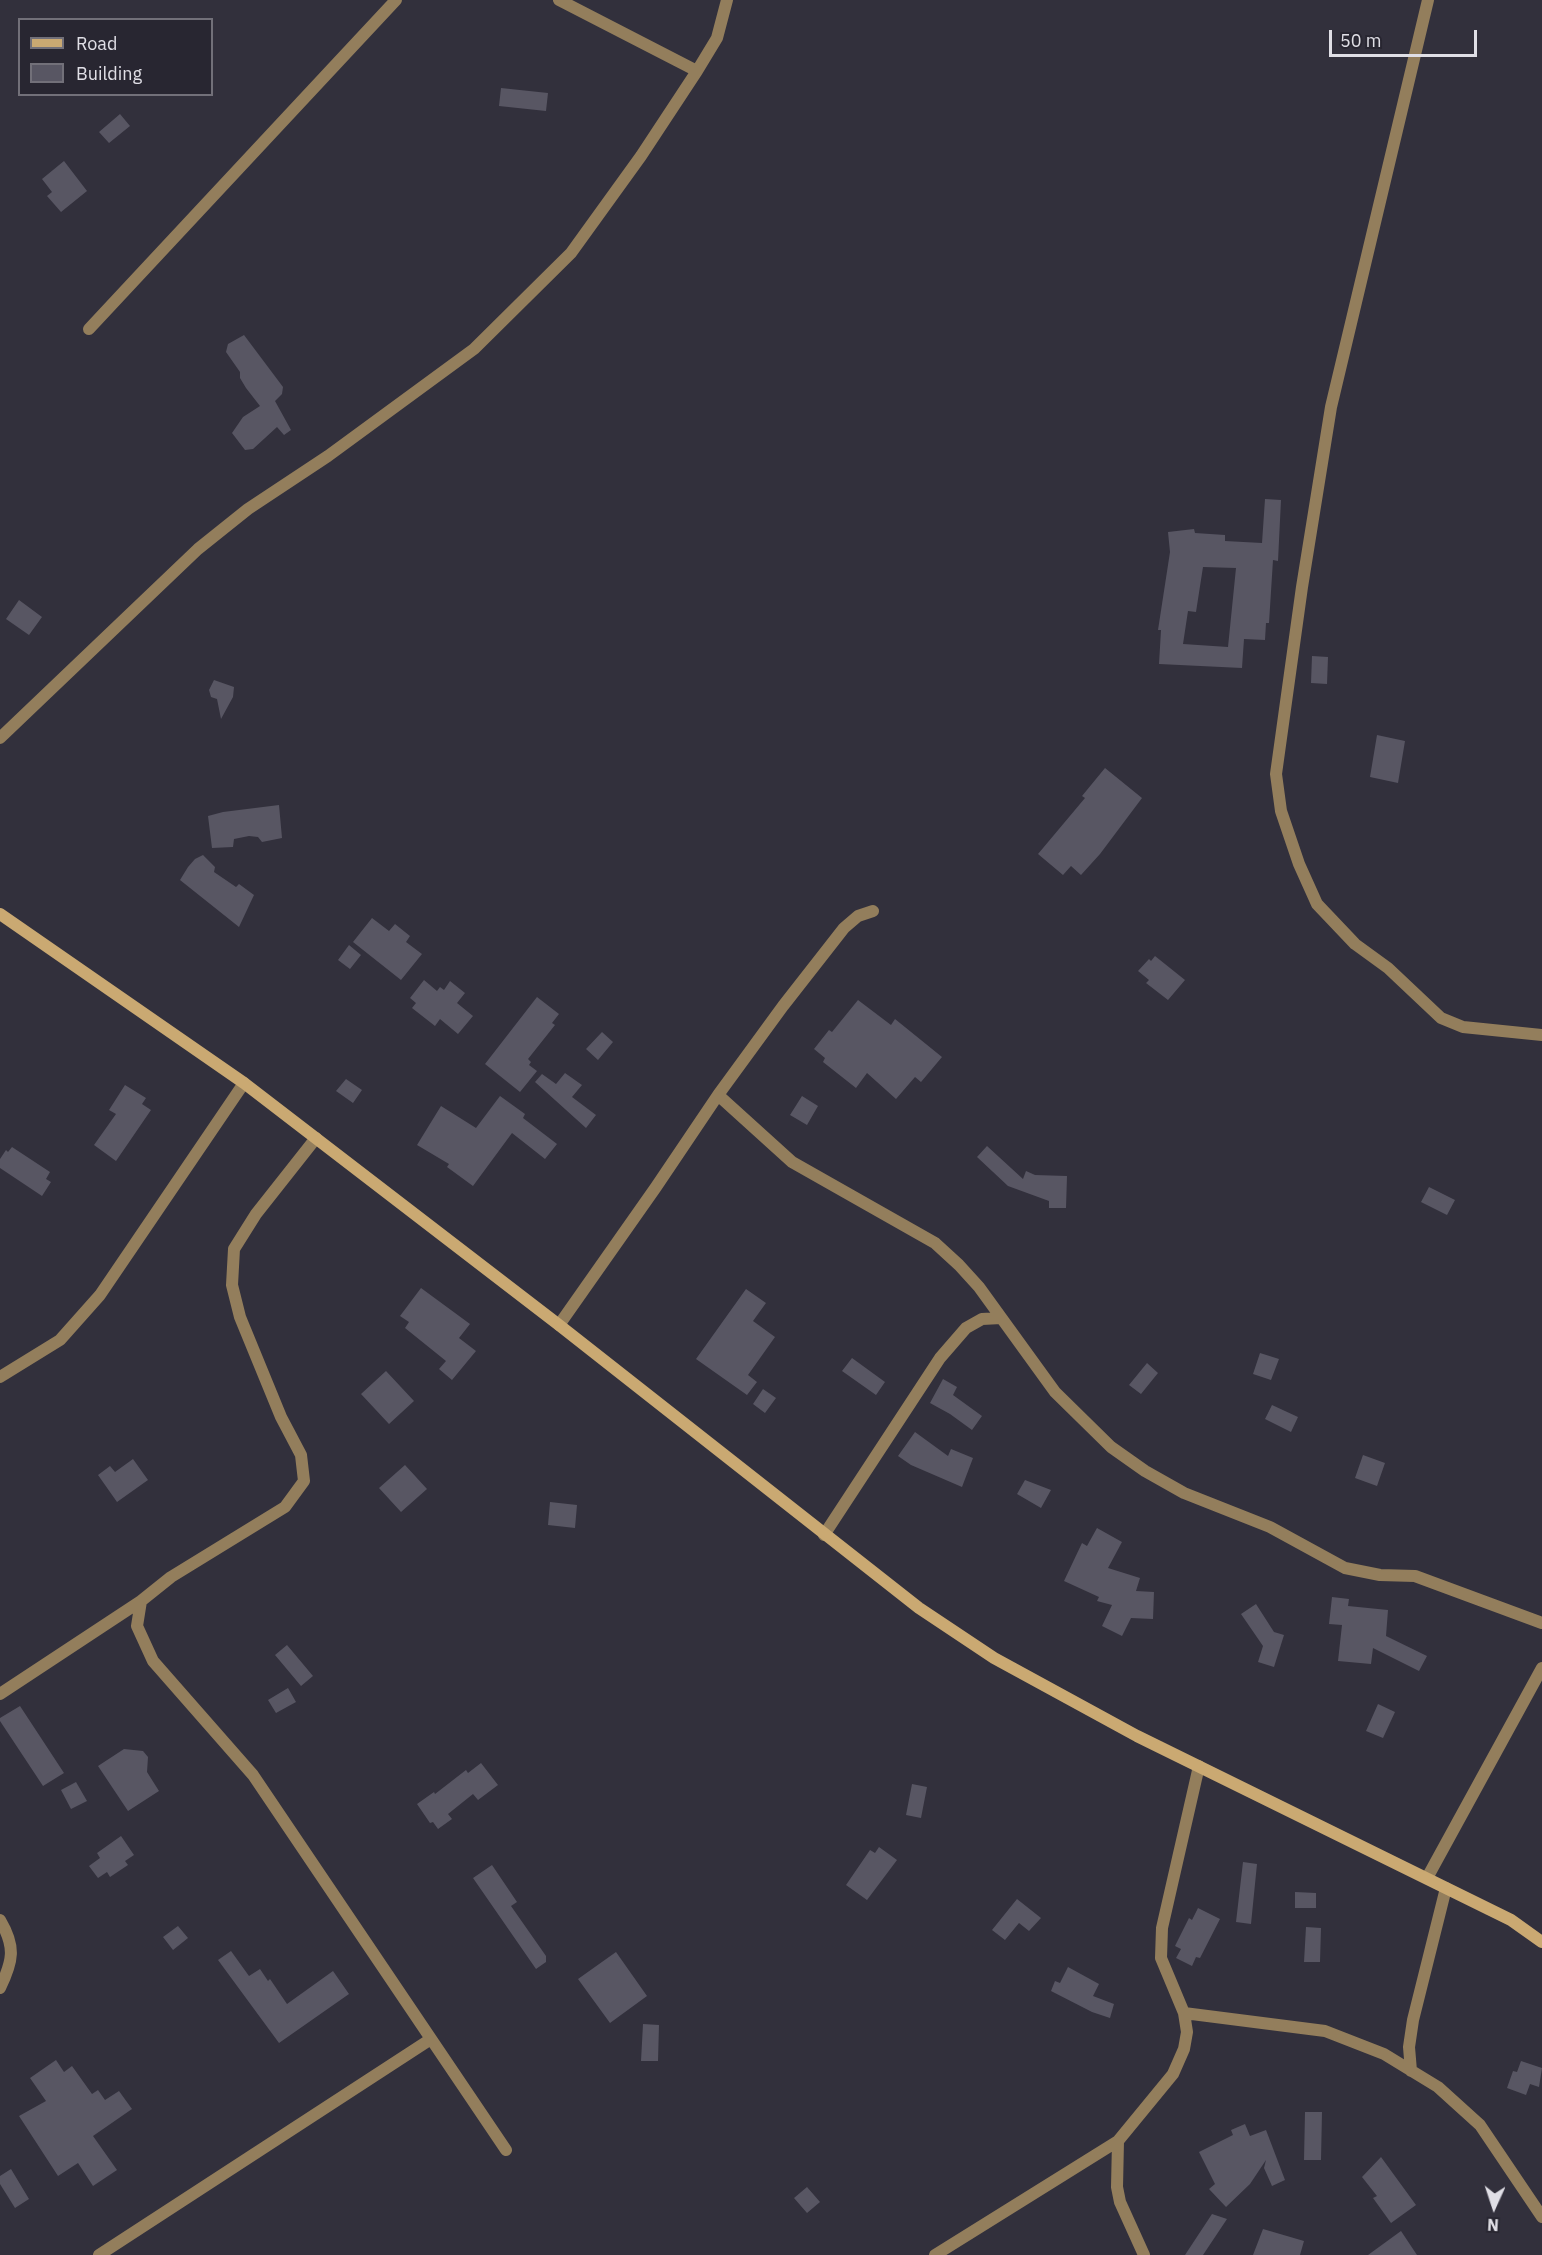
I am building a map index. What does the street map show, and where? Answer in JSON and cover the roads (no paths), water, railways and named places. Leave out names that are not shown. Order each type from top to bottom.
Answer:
[{"type":"street","points":[[89,329],[396,0]]},
{"type":"street","points":[[559,0],[697,71]]},
{"type":"street","points":[[0,738],[198,549],[248,509],[328,456],[474,349],[572,253],[641,156],[697,71],[717,38],[727,0]]},
{"type":"street","points":[[1428,0],[1331,407],[1302,587],[1276,774],[1281,811],[1299,864],[1317,904],[1355,944],[1388,968],[1441,1018],[1463,1026],[1542,1035]]},
{"type":"street","points":[[559,1324],[657,1187],[718,1095],[783,1006],[844,928],[858,916],[873,911]]},
{"type":"street","points":[[0,914],[244,1083],[559,1324],[919,1608],[994,1658],[1137,1736],[1511,1920],[1542,1942]]},
{"type":"street","points":[[0,1377],[60,1340],[100,1295],[244,1083]]},
{"type":"street","points":[[718,1095],[792,1162],[935,1243],[979,1287],[1055,1392],[1111,1447],[1145,1471],[1184,1493],[1270,1527],[1345,1568],[1372,1574],[1414,1576],[1542,1623]]},
{"type":"street","points":[[0,1694],[141,1601],[171,1577],[285,1507],[304,1481],[301,1455],[281,1417],[240,1317],[232,1285],[234,1249],[256,1214],[316,1138]]},
{"type":"street","points":[[824,1534],[940,1358],[966,1328],[982,1319],[1001,1318]]},
{"type":"street","points":[[141,1601],[137,1626],[153,1661],[253,1775],[506,2150]]},
{"type":"street","points":[[1427,1878],[1542,1668]]},
{"type":"street","points":[[935,2255],[1118,2141],[1173,2074],[1184,2049],[1187,2032],[1184,2013],[1161,1958],[1160,1944],[1199,1766]]},
{"type":"street","points":[[1411,2071],[1409,2047],[1413,2020],[1446,1887]]},
{"type":"street","points":[[0,1920],[10,1936],[11,1957],[0,1988]]},
{"type":"street","points":[[1184,2013],[1325,2031],[1384,2054],[1438,2087],[1480,2125],[1542,2217]]},
{"type":"street","points":[[99,2255],[431,2039]]},
{"type":"street","points":[[1118,2141],[1117,2187],[1120,2202],[1144,2255]]}]
